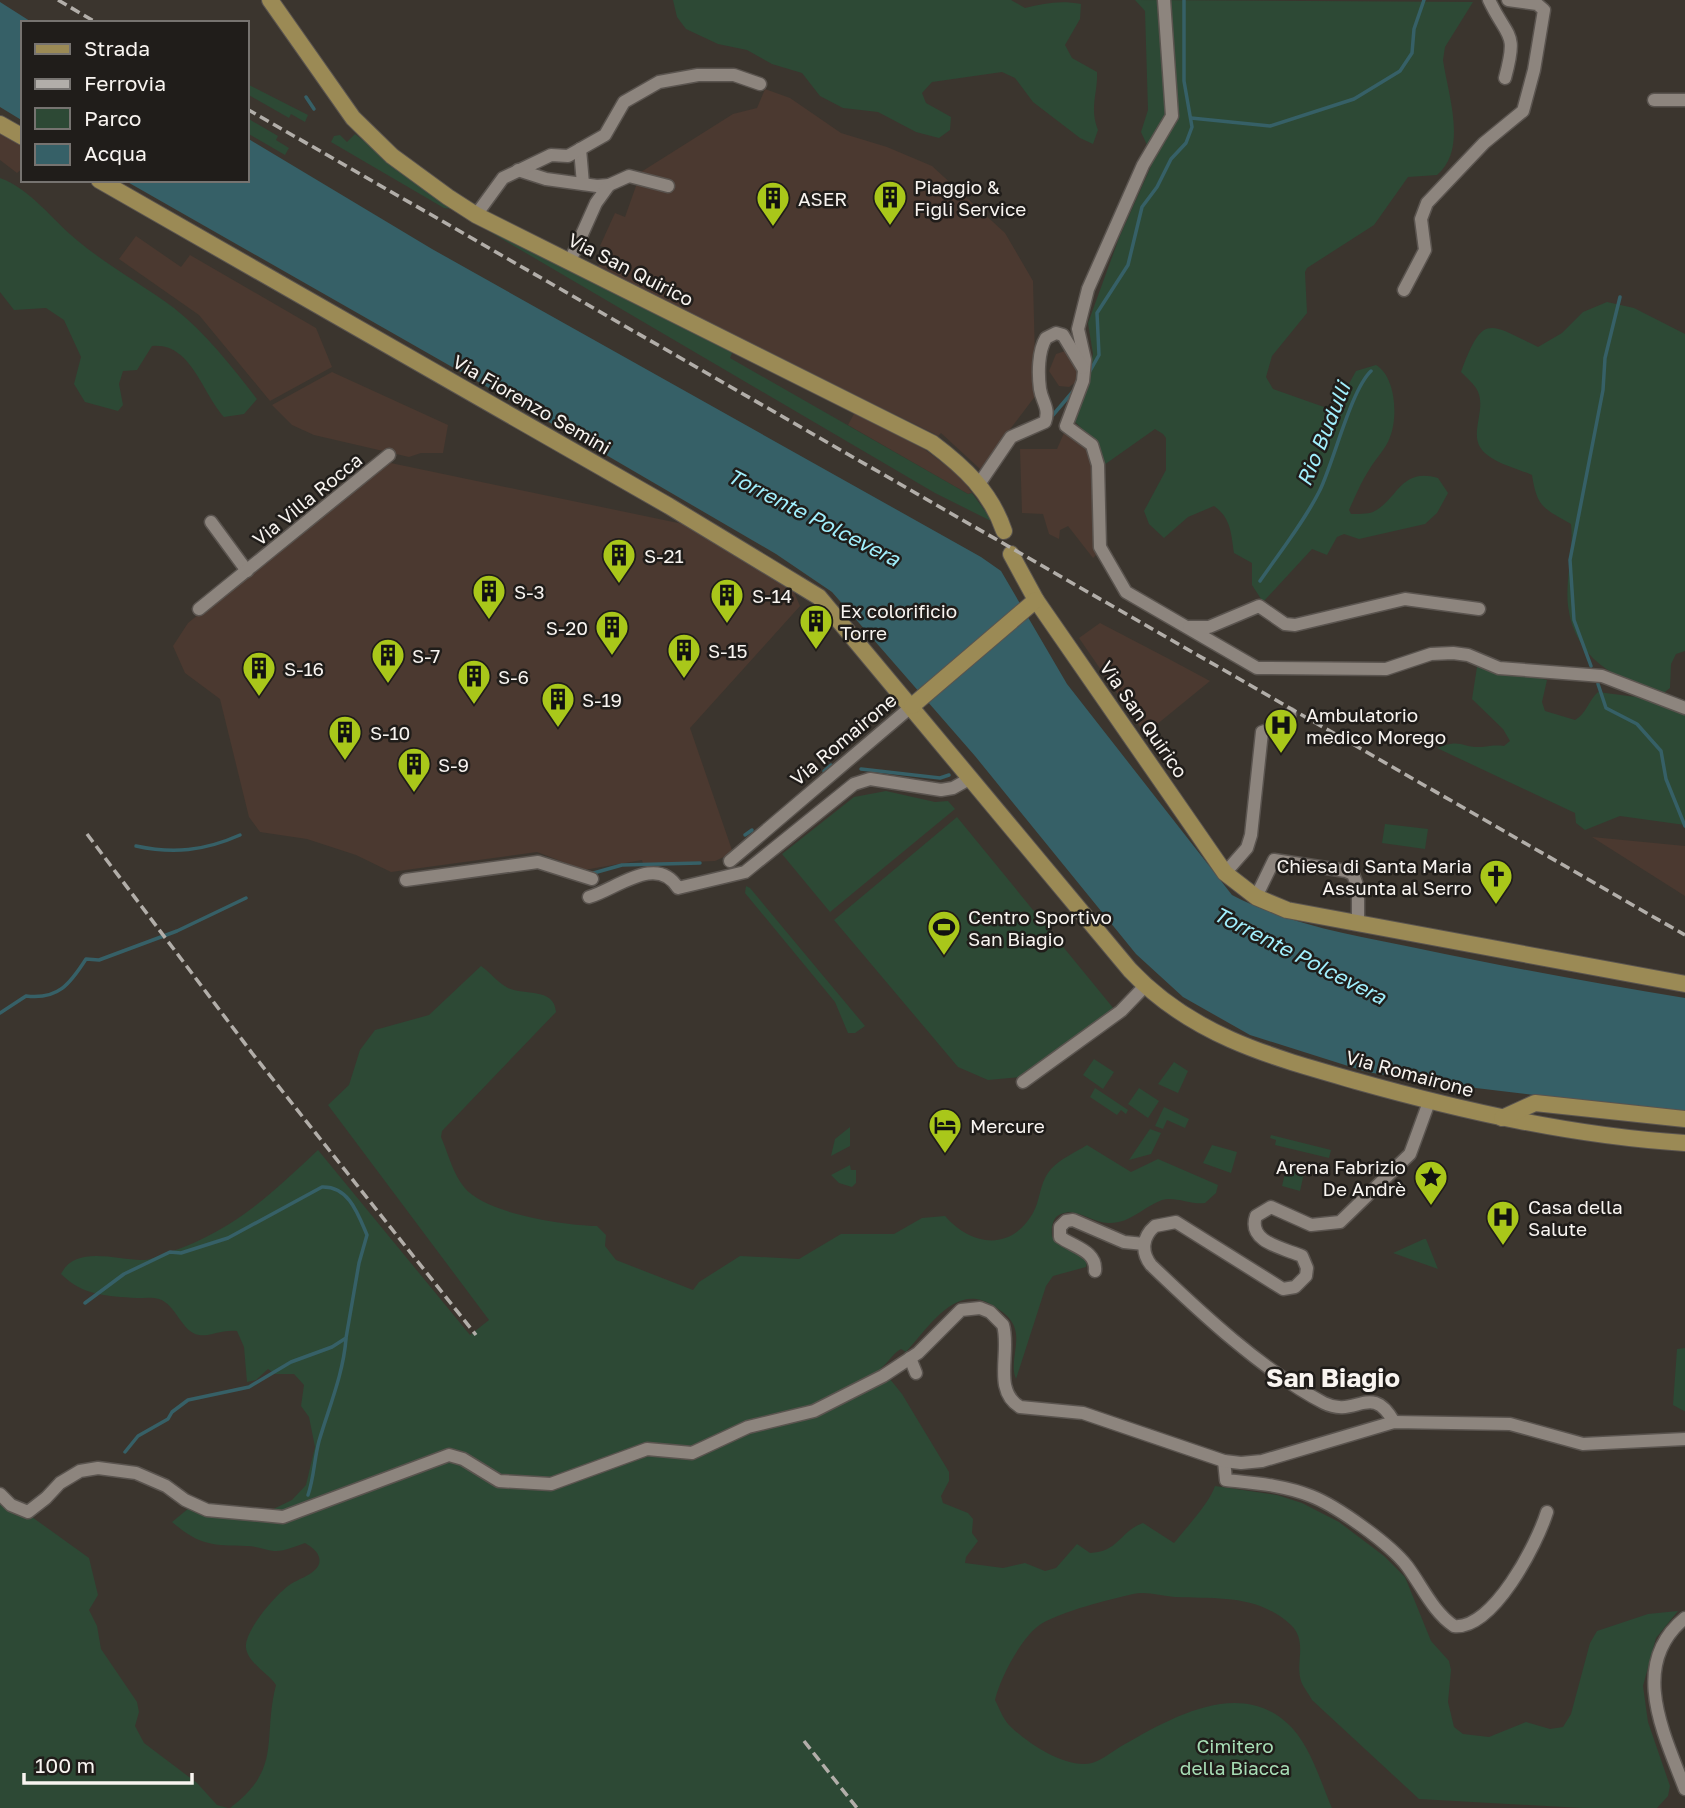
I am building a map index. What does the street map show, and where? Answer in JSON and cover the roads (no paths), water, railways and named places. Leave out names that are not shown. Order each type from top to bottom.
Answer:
[{"type":"main road","name":"Via San Quirico","points":[[271,0],[342,106],[365,131],[405,166],[476,215],[916,434],[945,453],[979,484],[993,505],[1004,531]]},
{"type":"main road","points":[[0,124],[21,136]]},
{"type":"main road","name":"Via Fiorenzo Semini","points":[[102,182],[806,588],[830,608],[918,701]]},
{"type":"main road","name":"Via San Quirico","points":[[1011,554],[1030,605],[1225,873],[1256,897],[1287,910],[1685,984]]},
{"type":"main road","points":[[918,701],[1030,605]]},
{"type":"main road","name":"Via Romairone","points":[[918,701],[971,778],[1145,986],[1212,1033],[1294,1065],[1429,1102],[1502,1118],[1685,1143]]},
{"type":"main road","points":[[1502,1118],[1535,1102],[1685,1119]]},
{"type":"street","points":[[1164,0],[1172,116],[1143,164],[1087,289],[1078,329],[1085,360],[1083,381],[1066,426],[1092,445],[1098,464],[1100,547],[1126,593],[1258,668],[1386,669],[1431,654],[1453,653],[1468,655],[1499,668],[1602,676],[1685,708]]},
{"type":"street","points":[[1489,0],[1512,40],[1513,48],[1505,78]]},
{"type":"street","points":[[1404,290],[1425,250],[1421,219],[1427,204],[1484,143],[1523,111],[1534,70],[1544,10],[1537,4],[1508,0]]},
{"type":"street","points":[[476,215],[503,178],[551,155],[568,156],[605,135],[624,102],[659,82],[698,75],[734,75],[760,84]]},
{"type":"street","points":[[1654,100],[1685,100]]},
{"type":"street","points":[[580,149],[583,184]]},
{"type":"street","points":[[518,170],[546,179],[583,184],[610,185],[629,177],[668,186]]},
{"type":"street","points":[[570,261],[596,203],[610,185]]},
{"type":"street","points":[[979,484],[1011,437],[1045,422],[1047,407],[1040,392],[1040,368],[1045,338],[1056,334],[1063,335],[1083,369]]},
{"type":"street","name":"Via Villa Rocca","points":[[199,609],[389,455]]},
{"type":"street","name":"Via Villa Rocca","points":[[211,522],[247,571]]},
{"type":"street","points":[[1185,627],[1209,628],[1259,606],[1284,624],[1295,625],[1405,599],[1479,609]]},
{"type":"street","name":"Via Romairone","points":[[730,861],[918,701]]},
{"type":"street","points":[[1225,873],[1247,848],[1251,835],[1262,732],[1279,726],[1290,714]]},
{"type":"street","name":"Via Romairone","points":[[589,897],[631,877],[660,874],[668,876],[678,888],[745,872],[854,784],[870,779],[941,790],[953,788],[971,778]]},
{"type":"street","points":[[1256,897],[1273,860],[1350,872],[1357,882],[1358,923]]},
{"type":"street","points":[[406,880],[538,862],[592,879]]},
{"type":"street","points":[[1023,1082],[1121,1011],[1145,986]]},
{"type":"street","points":[[1394,1422],[1387,1408],[1378,1402],[1342,1407],[1326,1404],[1252,1354],[1151,1265],[1145,1256],[1144,1244],[1155,1226],[1176,1222],[1283,1289],[1296,1287],[1306,1276],[1302,1256],[1258,1236],[1254,1227],[1256,1216],[1271,1207],[1311,1225],[1340,1223],[1410,1154],[1429,1102]]},
{"type":"street","points":[[1095,1271],[1095,1261],[1087,1251],[1060,1237],[1060,1227],[1066,1221],[1073,1220],[1124,1242],[1144,1244]]},
{"type":"street","points":[[0,1494],[11,1505],[28,1512],[60,1483],[80,1471],[98,1468],[136,1473],[166,1486],[184,1500],[207,1510],[283,1517],[449,1455],[463,1459],[499,1481],[551,1484],[626,1455],[648,1449],[692,1453],[748,1427],[814,1411],[910,1358],[961,1310],[980,1308],[990,1311],[1003,1325],[1005,1388],[1012,1402],[1020,1407],[1083,1413],[1224,1461],[1262,1461],[1394,1422],[1510,1424],[1583,1444],[1685,1439]]},
{"type":"street","points":[[910,1358],[916,1373]]},
{"type":"street","points":[[1224,1461],[1226,1480],[1276,1485],[1312,1496],[1372,1534],[1407,1566],[1428,1599],[1454,1626],[1461,1627],[1470,1622],[1511,1586],[1541,1533],[1547,1512]]},
{"type":"street","points":[[1685,1618],[1661,1647],[1654,1671],[1653,1689],[1685,1789]]},
{"type":"water","points":[[0,2],[30,21],[21,21],[21,120],[0,107]]},
{"type":"water","name":"Torrente Polcevera","points":[[248,139],[432,249],[981,557],[1001,571],[1067,684],[1232,895],[1299,922],[1345,933],[1685,998],[1685,1113],[1434,1083],[1367,1072],[1250,1035],[1183,997],[1136,954],[975,756],[832,592],[776,554],[128,182],[248,182]]},
{"type":"waterway","points":[[1090,371],[1099,355],[1097,313],[1128,265],[1142,207],[1157,187],[1171,159],[1186,143],[1192,127],[1184,81],[1184,0]]},
{"type":"waterway","points":[[1191,118],[1270,126],[1354,99],[1400,71],[1412,53],[1414,29],[1424,0]]},
{"type":"waterway","points":[[306,97],[314,109]]},
{"type":"waterway","points":[[1591,666],[1574,620],[1570,560],[1603,390],[1605,358],[1620,297]]},
{"type":"waterway","name":"Rio Budulli","points":[[1260,581],[1314,502],[1350,409],[1371,371]]},
{"type":"waterway","points":[[1053,415],[1075,389]]},
{"type":"waterway","points":[[1598,684],[1606,708],[1637,724],[1661,751],[1666,779],[1685,826]]},
{"type":"waterway","points":[[824,771],[831,765]]},
{"type":"waterway","points":[[861,769],[940,778],[949,775]]},
{"type":"waterway","points":[[745,835],[752,830]]},
{"type":"waterway","points":[[136,846],[188,850],[214,845],[240,835]]},
{"type":"waterway","points":[[590,874],[622,865],[700,863]]},
{"type":"waterway","points":[[0,1013],[26,996],[37,997],[55,993],[68,983],[86,959],[99,960],[177,931],[246,898]]},
{"type":"waterway","points":[[85,1303],[124,1274],[170,1252],[181,1253],[228,1238],[322,1187],[331,1188],[346,1196],[356,1210],[367,1235],[359,1263],[346,1338],[332,1347],[291,1362],[249,1387],[188,1400],[172,1412],[168,1419],[138,1436],[125,1452]]},
{"type":"waterway","points":[[308,1495],[319,1441],[342,1365],[346,1339]]},
{"type":"railway","points":[[58,0],[94,21]]},
{"type":"railway","points":[[248,110],[1685,935]]},
{"type":"railway","points":[[87,834],[252,1053],[476,1335]]},
{"type":"railway","points":[[804,1741],[857,1808]]},
{"type":"place","name":"Piaggio & Figli Service","points":[[890,227]]},
{"type":"place","name":"ASER","points":[[773,228]]},
{"type":"place","name":"S-21","points":[[619,585]]},
{"type":"place","name":"S-3","points":[[489,621]]},
{"type":"place","name":"S-14","points":[[727,625]]},
{"type":"place","name":"Ex colorificio Torre","points":[[816,651]]},
{"type":"place","name":"S-20","points":[[612,657]]},
{"type":"place","name":"S-15","points":[[684,680]]},
{"type":"place","name":"S-7","points":[[388,685]]},
{"type":"place","name":"S-16","points":[[259,698]]},
{"type":"place","name":"S-6","points":[[474,706]]},
{"type":"place","name":"S-19","points":[[558,729]]},
{"type":"place","name":"Ambulatorio medico Morego","points":[[1281,755]]},
{"type":"place","name":"S-10","points":[[345,762]]},
{"type":"place","name":"S-9","points":[[414,794]]},
{"type":"place","name":"Chiesa di Santa Maria Assunta al Serro","points":[[1496,906]]},
{"type":"place","name":"Centro Sportivo San Biagio","points":[[944,957]]},
{"type":"place","name":"Mercure","points":[[945,1155]]},
{"type":"place","name":"Arena Fabrizio De Andrè","points":[[1431,1207]]},
{"type":"place","name":"Casa della Salute","points":[[1503,1247]]},
{"type":"district","name":"San Biagio","points":[[1333,1377]]},
{"type":"park label","name":"Cimitero della Biacca","points":[[1235,1756]]}]
